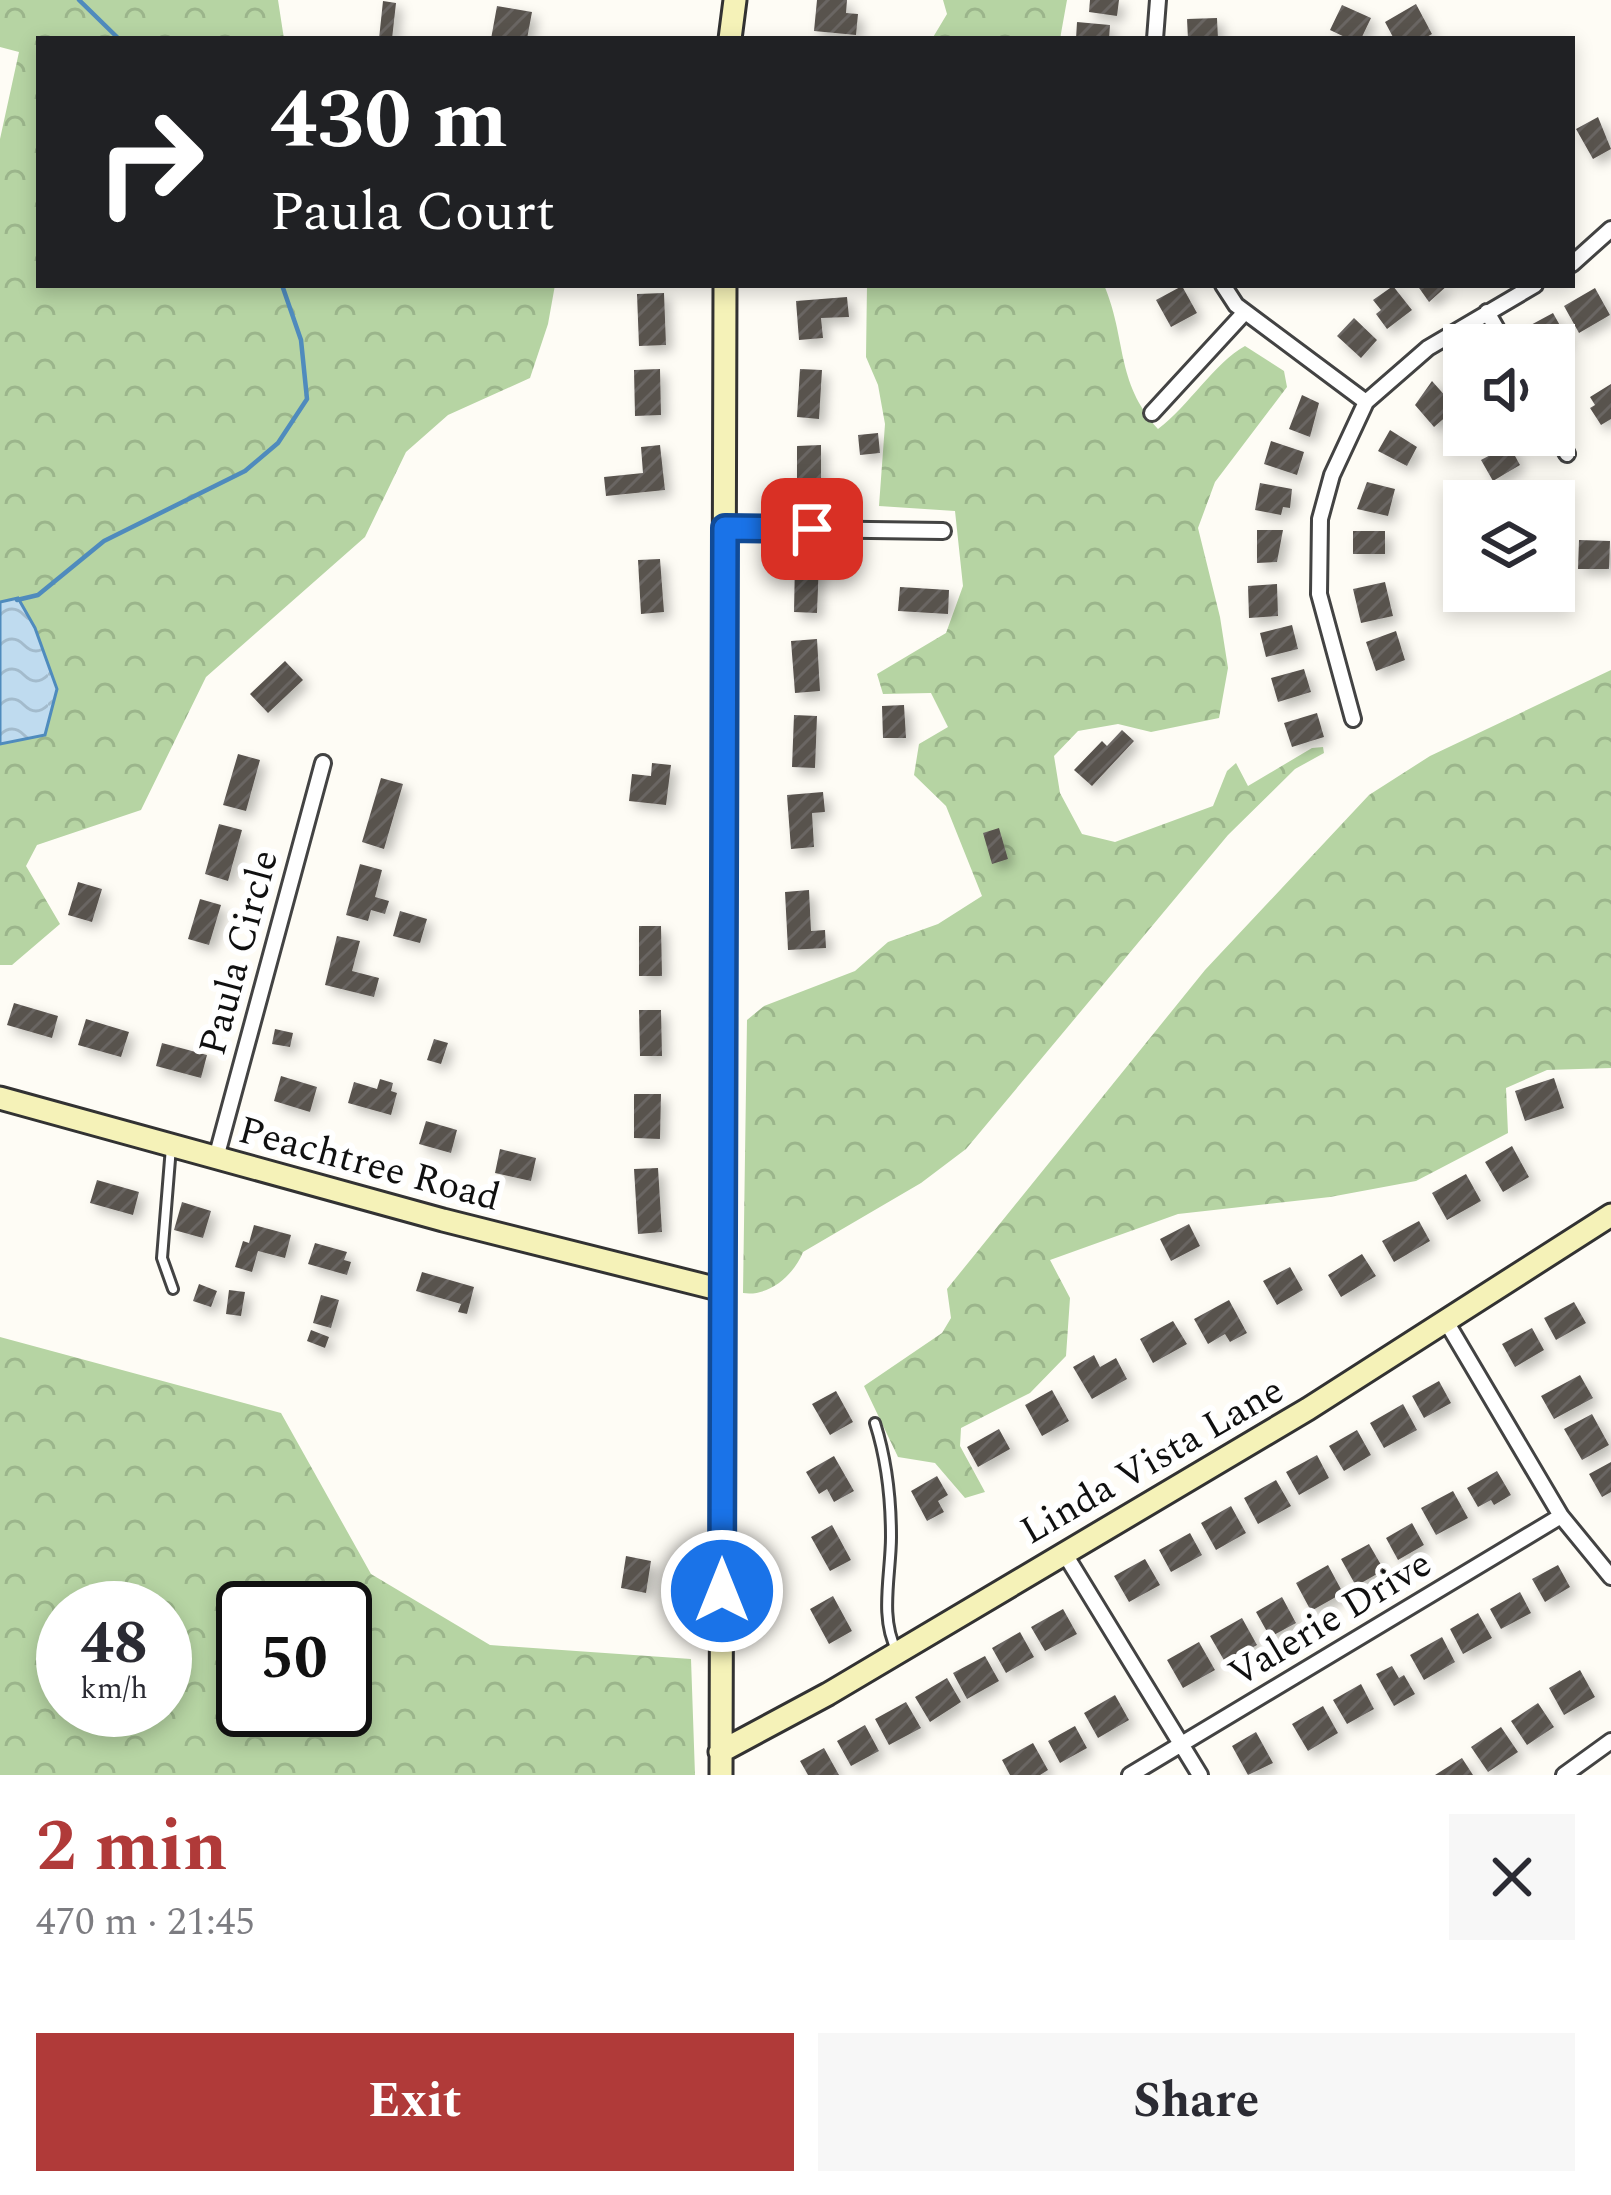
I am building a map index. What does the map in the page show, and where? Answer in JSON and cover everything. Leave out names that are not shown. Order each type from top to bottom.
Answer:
[{"type":"street","points":[[730,36],[735,0]]},
{"type":"street","points":[[1155,36],[1158,0]]},
{"type":"street","points":[[1575,261],[1611,229]]},
{"type":"street","points":[[721,1764],[724,288]]},
{"type":"street","points":[[1225,288],[1245,312],[1366,402]]},
{"type":"street","points":[[1353,719],[1319,594],[1320,519],[1331,475],[1366,402],[1428,348],[1529,288]]},
{"type":"street","points":[[1487,311],[1494,324]]},
{"type":"street","points":[[1153,413],[1245,312]]},
{"type":"street","points":[[725,528],[943,531]]},
{"type":"street","name":"Paula Circle","points":[[216,1158],[322,764]]},
{"type":"street","name":"Peachtree Road","points":[[0,1098],[722,1290]]},
{"type":"street","name":"Linda Vista Lane","points":[[721,1764],[897,1652],[1447,1323],[1611,1215]]},
{"type":"street","points":[[1447,1323],[1562,1516],[1611,1577]]},
{"type":"street","name":"Valerie Drive","points":[[1130,1775],[1562,1516]]},
{"type":"street","points":[[1064,1551],[1200,1775]]},
{"type":"street","points":[[1564,1775],[1611,1741]]},
{"type":"lane","points":[[172,1146],[162,1258],[173,1289]]},
{"type":"lane","points":[[874,1423],[887,1462],[888,1634],[897,1652]]},
{"type":"green space","points":[[0,0],[278,0],[284,36],[36,36],[36,288],[554,288],[530,378],[448,415],[406,452],[365,537],[206,677],[141,810],[37,845],[26,866],[60,924],[12,965],[0,965],[0,139],[19,52],[0,47]]},
{"type":"green space","points":[[943,0],[1067,0],[1061,36],[934,36],[947,14]]},
{"type":"green space","points":[[867,288],[1105,288],[1128,377],[1158,429],[1245,346],[1284,371],[1287,387],[1215,482],[1198,528],[1228,668],[1219,718],[1151,732],[1118,724],[1078,731],[1054,756],[1060,793],[1082,834],[1115,842],[1213,806],[1227,771],[1236,763],[1248,786],[1312,748],[1323,747],[1324,753],[1295,769],[1228,835],[966,1149],[921,1183],[803,1252],[779,1283],[762,1292],[743,1293],[747,1020],[764,1006],[855,971],[888,942],[938,924],[982,896],[946,806],[914,775],[919,744],[948,727],[931,693],[883,694],[877,674],[946,633],[963,586],[955,511],[879,506],[885,424],[878,385],[866,357]]},
{"type":"green space","points":[[1611,670],[1611,1068],[1547,1070],[1506,1088],[1508,1133],[1416,1181],[1330,1197],[1178,1214],[1050,1260],[1070,1298],[1066,1356],[1030,1393],[961,1428],[960,1446],[985,1492],[965,1498],[935,1463],[898,1457],[864,1386],[942,1333],[951,1318],[947,1289],[1205,970],[1369,795],[1430,756]]},
{"type":"green space","points":[[0,1337],[281,1413],[371,1574],[490,1645],[691,1659],[695,1775],[0,1775]]},
{"type":"water","points":[[18,598],[35,628],[57,689],[45,735],[0,744],[0,602]]},
{"type":"building","points":[[817,0],[847,0],[846,13],[858,14],[856,35],[814,31]]},
{"type":"building","points":[[1090,0],[1119,0],[1117,16],[1089,12]]},
{"type":"building","points":[[383,1],[396,3],[392,36],[379,36]]},
{"type":"building","points":[[1416,4],[1432,34],[1392,36],[1385,22]]},
{"type":"building","points":[[1342,5],[1371,18],[1362,36],[1330,30]]},
{"type":"building","points":[[497,6],[532,12],[528,36],[492,36]]},
{"type":"building","points":[[1217,18],[1218,36],[1188,36],[1187,19]]},
{"type":"building","points":[[1077,22],[1110,25],[1109,36],[1076,36]]},
{"type":"building","points":[[1598,117],[1611,149],[1593,159],[1576,129]]},
{"type":"building","points":[[1183,288],[1197,313],[1171,327],[1156,300]]},
{"type":"building","points":[[1395,288],[1412,310],[1387,329],[1373,300]]},
{"type":"building","points":[[1419,288],[1445,288],[1429,302]]},
{"type":"building","points":[[1595,288],[1610,315],[1579,333],[1564,306]]},
{"type":"building","points":[[664,293],[666,345],[639,346],[637,294]]},
{"type":"building","points":[[847,297],[849,317],[821,318],[823,338],[799,340],[796,301]]},
{"type":"building","points":[[1553,313],[1559,324],[1533,324]]},
{"type":"building","points":[[1354,318],[1377,340],[1361,358],[1337,336]]},
{"type":"building","points":[[660,369],[661,415],[635,416],[634,370]]},
{"type":"building","points":[[800,369],[822,370],[819,419],[797,417]]},
{"type":"building","points":[[1432,381],[1443,393],[1443,419],[1434,427],[1415,405]]},
{"type":"building","points":[[1611,384],[1611,419],[1601,425],[1590,408],[1595,405],[1590,397]]},
{"type":"building","points":[[1302,395],[1319,403],[1310,437],[1289,429]]},
{"type":"building","points":[[1390,430],[1417,447],[1407,466],[1378,451]]},
{"type":"building","points":[[878,433],[880,453],[860,455],[858,435]]},
{"type":"building","points":[[1271,441],[1304,452],[1297,475],[1264,464]]},
{"type":"building","points":[[660,445],[665,490],[606,496],[604,477],[643,473],[641,447]]},
{"type":"building","points":[[821,445],[821,495],[797,495],[797,446]]},
{"type":"building","points":[[1515,456],[1520,465],[1492,480],[1481,460]]},
{"type":"building","points":[[1367,482],[1395,489],[1388,516],[1357,509]]},
{"type":"building","points":[[1260,483],[1292,489],[1290,508],[1283,507],[1281,515],[1255,510]]},
{"type":"building","points":[[1257,530],[1283,530],[1277,562],[1257,563]]},
{"type":"building","points":[[1353,531],[1385,531],[1385,554],[1353,554]]},
{"type":"building","points":[[1579,540],[1610,541],[1609,569],[1578,569]]},
{"type":"building","points":[[660,559],[664,612],[641,614],[638,560]]},
{"type":"building","points":[[795,561],[819,562],[817,613],[794,612]]},
{"type":"building","points":[[1385,582],[1393,616],[1361,623],[1353,589]]},
{"type":"building","points":[[1277,584],[1278,616],[1249,618],[1248,586]]},
{"type":"building","points":[[900,587],[949,590],[948,614],[898,611]]},
{"type":"building","points":[[1292,625],[1298,649],[1266,657],[1260,633]]},
{"type":"building","points":[[1396,631],[1405,660],[1376,671],[1366,642]]},
{"type":"building","points":[[817,639],[820,691],[795,693],[791,641]]},
{"type":"building","points":[[285,661],[303,680],[268,713],[250,694]]},
{"type":"building","points":[[1304,669],[1311,692],[1278,702],[1271,678]]},
{"type":"building","points":[[904,705],[906,738],[883,738],[882,706]]},
{"type":"building","points":[[1317,713],[1324,737],[1292,747],[1284,723]]},
{"type":"building","points":[[794,715],[817,716],[815,768],[792,767]]},
{"type":"building","points":[[1122,730],[1134,741],[1092,786],[1074,770],[1102,741],[1107,746]]},
{"type":"building","points":[[238,754],[260,760],[246,811],[223,805]]},
{"type":"building","points":[[652,763],[671,765],[666,805],[629,801],[632,774],[651,776]]},
{"type":"building","points":[[381,778],[403,784],[384,849],[362,842]]},
{"type":"building","points":[[823,792],[825,812],[812,813],[814,847],[791,849],[787,795]]},
{"type":"building","points":[[219,824],[242,830],[228,881],[205,874]]},
{"type":"building","points":[[999,828],[1008,859],[992,864],[983,833]]},
{"type":"building","points":[[360,864],[382,870],[375,897],[389,901],[385,914],[371,910],[368,921],[346,915]]},
{"type":"building","points":[[78,882],[102,889],[92,922],[68,915]]},
{"type":"building","points":[[809,890],[811,931],[825,930],[826,948],[788,950],[785,892]]},
{"type":"building","points":[[200,899],[221,905],[209,945],[188,939]]},
{"type":"building","points":[[400,911],[427,919],[420,943],[393,936]]},
{"type":"building","points":[[639,926],[661,926],[662,976],[639,976]]},
{"type":"building","points":[[337,936],[360,941],[352,971],[379,978],[374,997],[325,985]]},
{"type":"building","points":[[14,1003],[58,1016],[52,1038],[7,1025]]},
{"type":"building","points":[[639,1010],[661,1010],[662,1056],[640,1056]]},
{"type":"building","points":[[86,1019],[129,1032],[121,1057],[78,1045]]},
{"type":"building","points":[[275,1029],[293,1033],[290,1047],[272,1044]]},
{"type":"building","points":[[434,1039],[448,1043],[441,1064],[427,1060]]},
{"type":"building","points":[[162,1043],[207,1055],[201,1078],[156,1066]]},
{"type":"building","points":[[281,1076],[317,1087],[310,1112],[274,1101]]},
{"type":"building","points":[[1554,1078],[1564,1108],[1525,1121],[1515,1091]]},
{"type":"building","points":[[380,1079],[393,1083],[391,1091],[397,1093],[391,1115],[348,1103],[354,1082],[377,1089]]},
{"type":"building","points":[[634,1094],[661,1094],[660,1139],[634,1138]]},
{"type":"building","points":[[426,1121],[457,1130],[451,1153],[419,1144]]},
{"type":"building","points":[[1512,1146],[1529,1177],[1503,1192],[1485,1162]]},
{"type":"building","points":[[500,1149],[536,1158],[531,1181],[495,1173]]},
{"type":"building","points":[[658,1168],[662,1232],[638,1234],[634,1169]]},
{"type":"building","points":[[1466,1174],[1481,1201],[1447,1220],[1432,1193]]},
{"type":"building","points":[[97,1180],[139,1192],[133,1215],[90,1203]]},
{"type":"building","points":[[182,1202],[211,1211],[203,1238],[174,1230]]},
{"type":"building","points":[[1419,1221],[1430,1241],[1394,1262],[1382,1241]]},
{"type":"building","points":[[1189,1224],[1200,1246],[1171,1261],[1160,1239]]},
{"type":"building","points":[[254,1225],[291,1235],[285,1258],[258,1251],[252,1272],[235,1267]]},
{"type":"building","points":[[315,1243],[347,1252],[344,1260],[351,1262],[347,1275],[308,1264]]},
{"type":"building","points":[[1362,1254],[1376,1276],[1341,1297],[1328,1275]]},
{"type":"building","points":[[1290,1267],[1303,1290],[1277,1305],[1263,1281]]},
{"type":"building","points":[[422,1272],[474,1287],[467,1314],[458,1312],[461,1304],[416,1291]]},
{"type":"building","points":[[199,1284],[217,1291],[211,1307],[193,1301]]},
{"type":"building","points":[[229,1290],[245,1292],[241,1316],[226,1314]]},
{"type":"building","points":[[321,1295],[339,1300],[331,1328],[313,1323]]},
{"type":"building","points":[[1229,1300],[1247,1333],[1230,1342],[1225,1334],[1208,1344],[1194,1319]]},
{"type":"building","points":[[1574,1302],[1586,1323],[1556,1340],[1544,1318]]},
{"type":"building","points":[[1173,1321],[1187,1344],[1153,1363],[1140,1339]]},
{"type":"building","points":[[1532,1328],[1544,1350],[1515,1367],[1502,1344]]},
{"type":"building","points":[[311,1330],[329,1337],[325,1348],[307,1341]]},
{"type":"building","points":[[1094,1355],[1100,1367],[1116,1358],[1127,1379],[1092,1399],[1073,1367]]},
{"type":"building","points":[[1580,1375],[1593,1398],[1554,1419],[1541,1396]]},
{"type":"building","points":[[1439,1381],[1451,1403],[1424,1418],[1412,1396]]},
{"type":"building","points":[[1052,1390],[1069,1421],[1042,1436],[1025,1405]]},
{"type":"building","points":[[836,1391],[853,1422],[830,1435],[812,1404]]},
{"type":"building","points":[[1403,1404],[1417,1430],[1384,1448],[1370,1423]]},
{"type":"building","points":[[1592,1414],[1609,1445],[1582,1460],[1564,1429]]},
{"type":"building","points":[[999,1429],[1010,1449],[978,1467],[967,1447]]},
{"type":"building","points":[[1357,1430],[1371,1455],[1344,1471],[1329,1446]]},
{"type":"building","points":[[1317,1455],[1329,1478],[1299,1495],[1286,1472]]},
{"type":"building","points":[[834,1456],[854,1491],[834,1502],[827,1489],[819,1494],[806,1472]]},
{"type":"building","points":[[1611,1462],[1611,1492],[1602,1497],[1589,1474]]},
{"type":"building","points":[[1497,1471],[1511,1495],[1478,1507],[1467,1488]]},
{"type":"building","points":[[937,1476],[948,1495],[938,1501],[944,1512],[927,1521],[911,1491]]},
{"type":"building","points":[[1276,1480],[1291,1506],[1258,1524],[1244,1498]]},
{"type":"building","points":[[1453,1491],[1468,1518],[1436,1535],[1421,1508]]},
{"type":"building","points":[[1231,1506],[1246,1533],[1216,1550],[1201,1523]]},
{"type":"building","points":[[1412,1523],[1424,1545],[1398,1560],[1386,1538]]},
{"type":"building","points":[[832,1525],[851,1560],[830,1571],[811,1537]]},
{"type":"building","points":[[1190,1533],[1202,1555],[1171,1572],[1159,1550]]},
{"type":"building","points":[[1369,1544],[1384,1570],[1356,1586],[1341,1559]]},
{"type":"building","points":[[626,1556],[651,1561],[646,1593],[621,1588]]},
{"type":"building","points":[[1145,1559],[1160,1585],[1129,1602],[1114,1576]]},
{"type":"building","points":[[1328,1565],[1343,1593],[1311,1611],[1296,1583]]},
{"type":"building","points":[[1558,1565],[1570,1587],[1545,1602],[1532,1579]]},
{"type":"building","points":[[1520,1592],[1531,1613],[1501,1629],[1490,1609]]},
{"type":"building","points":[[833,1596],[852,1631],[829,1644],[810,1609]]},
{"type":"building","points":[[1282,1597],[1296,1623],[1270,1637],[1256,1612]]},
{"type":"building","points":[[1063,1609],[1077,1634],[1045,1651],[1031,1627]]},
{"type":"building","points":[[1478,1613],[1492,1638],[1463,1654],[1450,1629]]},
{"type":"building","points":[[1242,1618],[1257,1645],[1225,1662],[1210,1636]]},
{"type":"building","points":[[1020,1632],[1034,1657],[1006,1673],[992,1648]]},
{"type":"building","points":[[1442,1637],[1455,1662],[1424,1680],[1410,1655]]},
{"type":"building","points":[[1199,1642],[1215,1670],[1183,1688],[1167,1660]]},
{"type":"building","points":[[985,1656],[999,1681],[967,1699],[953,1673]]},
{"type":"building","points":[[1392,1666],[1415,1694],[1394,1706],[1376,1674]]},
{"type":"building","points":[[1580,1670],[1595,1697],[1564,1715],[1549,1688]]},
{"type":"building","points":[[947,1678],[961,1702],[930,1722],[915,1697]]},
{"type":"building","points":[[1361,1684],[1374,1709],[1347,1724],[1333,1700]]},
{"type":"building","points":[[1115,1695],[1129,1720],[1098,1738],[1084,1713]]},
{"type":"building","points":[[906,1702],[921,1728],[889,1745],[875,1719]]},
{"type":"building","points":[[1538,1703],[1554,1727],[1527,1745],[1511,1721]]},
{"type":"building","points":[[1323,1706],[1338,1733],[1308,1751],[1292,1724]]},
{"type":"building","points":[[865,1725],[879,1751],[851,1766],[837,1741]]},
{"type":"building","points":[[1075,1726],[1087,1748],[1060,1763],[1048,1741]]},
{"type":"building","points":[[1501,1727],[1518,1752],[1488,1772],[1471,1747]]},
{"type":"building","points":[[1256,1732],[1273,1763],[1248,1775],[1232,1746]]},
{"type":"building","points":[[1033,1743],[1048,1770],[1040,1775],[1010,1775],[1002,1760]]},
{"type":"building","points":[[824,1748],[839,1775],[808,1775],[800,1761]]},
{"type":"building","points":[[1462,1758],[1473,1775],[1435,1775]]},
{"type":"waterway","points":[[79,0],[116,36]]},
{"type":"waterway","points":[[17,600],[38,595],[104,541],[245,471],[278,443],[307,399],[301,340],[283,288]]},
{"type":"route","points":[[722,1591],[725,528],[812,529]]}]
